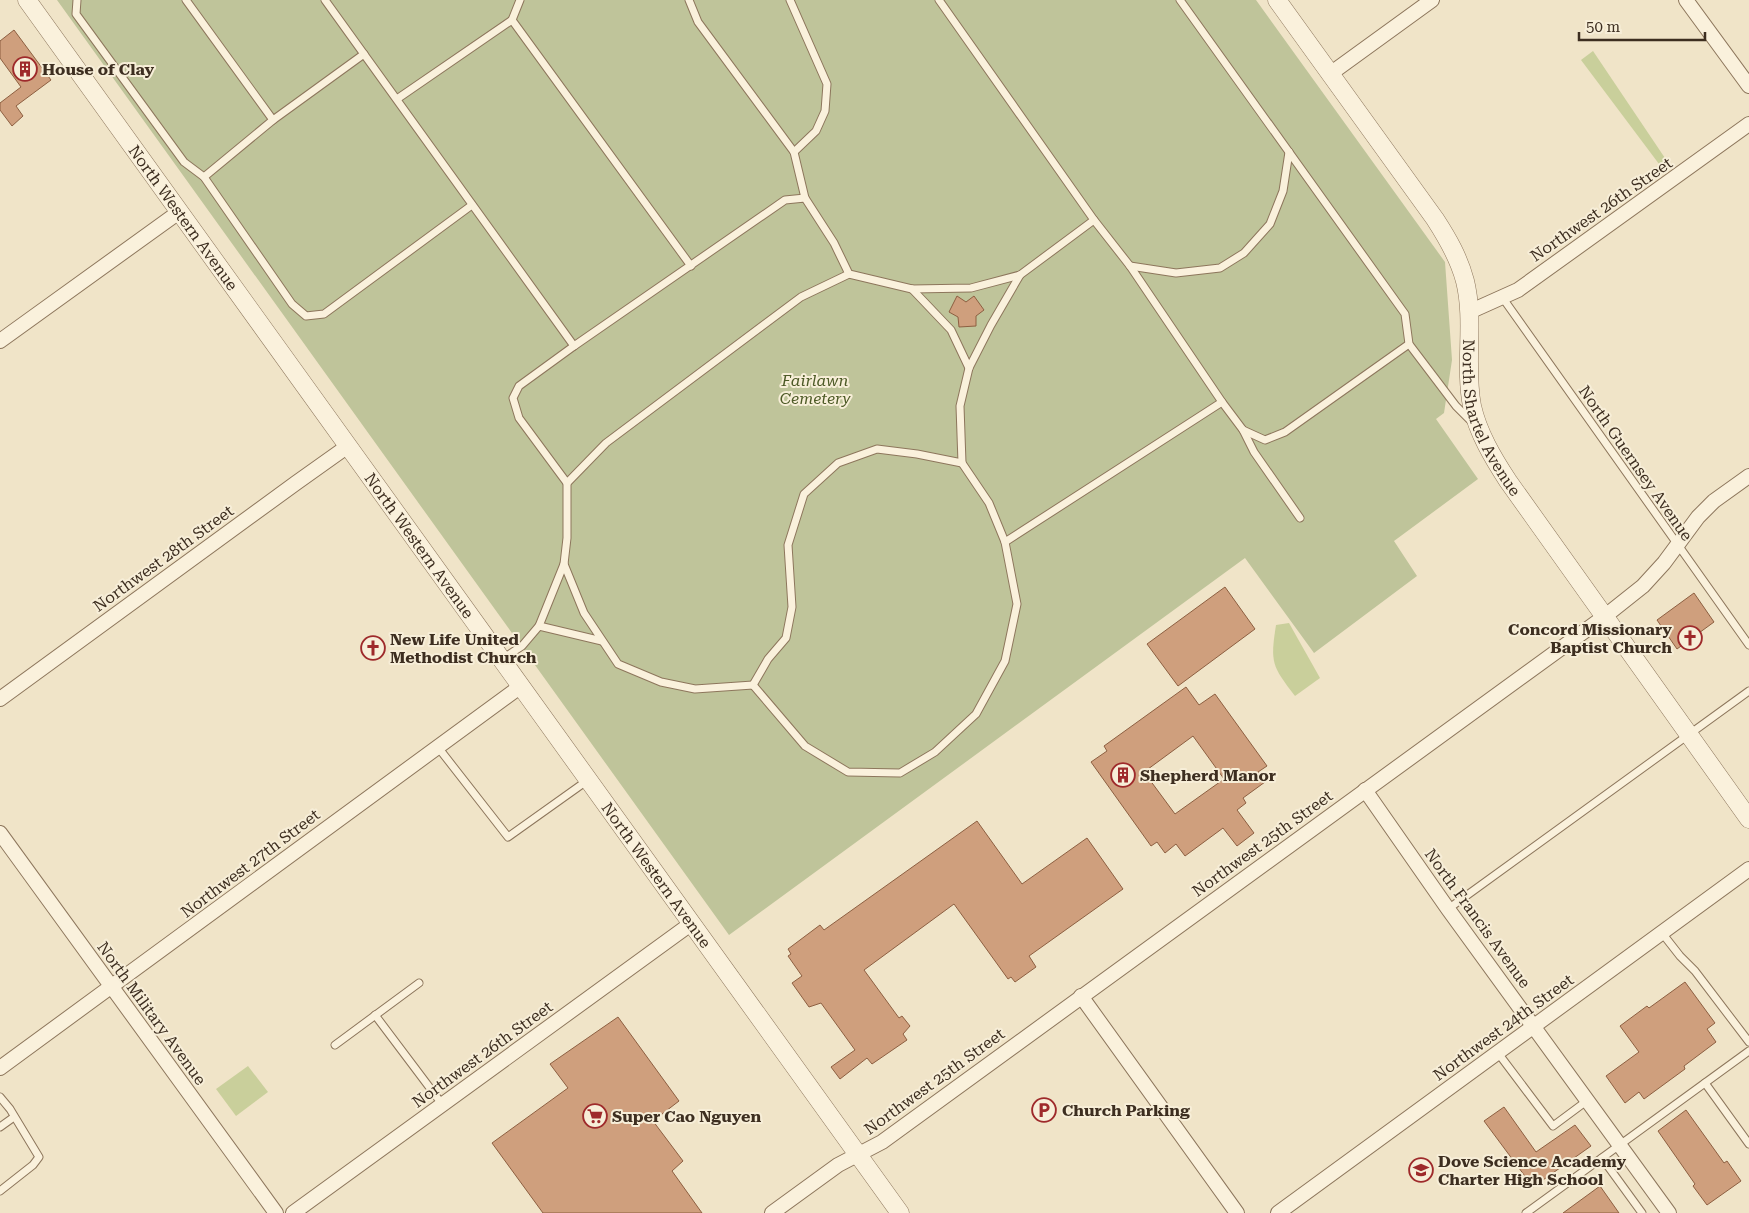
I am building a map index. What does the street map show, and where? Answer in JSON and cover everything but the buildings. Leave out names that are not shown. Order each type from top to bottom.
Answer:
[{"type":"street","name":"North Western Avenue","points":[[27,0],[900,1213]]},
{"type":"street","name":"North Shartel Avenue","points":[[1277,0],[1435,219],[1458,258],[1466,282],[1469,312],[1470,390],[1473,408],[1480,430],[1492,455],[1508,481],[1604,617],[1749,819]]},
{"type":"street","points":[[1330,74],[1432,0]]},
{"type":"street","points":[[1686,0],[1749,86]]},
{"type":"street","name":"Northwest 26th Street","points":[[1469,312],[1518,290],[1749,124]]},
{"type":"street","points":[[0,341],[179,212]]},
{"type":"street","name":"Northwest 28th Street","points":[[0,699],[348,446]]},
{"type":"street","name":"Northwest 25th Street","points":[[772,1213],[838,1165],[882,1142],[1604,617],[1643,586],[1664,563],[1698,517],[1714,501],[1749,476]]},
{"type":"street","name":"Northwest 27th Street","points":[[0,1068],[521,686]]},
{"type":"street","name":"North Francis Avenue","points":[[1365,790],[1448,909],[1535,1026],[1669,1213]]},
{"type":"street","name":"North Military Avenue","points":[[0,833],[276,1213]]},
{"type":"street","name":"Northwest 24th Street","points":[[1278,1213],[1749,869]]},
{"type":"street","name":"Northwest 26th Street","points":[[293,1213],[692,923]]},
{"type":"street","points":[[1081,996],[1238,1213]]},
{"type":"lane","points":[[77,0],[76,14],[184,162],[204,177],[292,304],[306,316],[324,314],[472,205]]},
{"type":"lane","points":[[186,0],[273,120]]},
{"type":"lane","points":[[325,0],[574,346]]},
{"type":"lane","points":[[397,99],[512,20],[520,0]]},
{"type":"lane","points":[[689,0],[698,22],[794,152],[805,198],[834,243],[849,274]]},
{"type":"lane","points":[[790,0],[827,84],[825,111],[816,131],[794,152]]},
{"type":"lane","points":[[939,0],[1094,220],[1130,266],[1300,518]]},
{"type":"lane","points":[[1180,0],[1405,314],[1408,344],[1456,406],[1480,430]]},
{"type":"lane","points":[[512,20],[691,266]]},
{"type":"lane","points":[[204,177],[273,120],[364,54]]},
{"type":"lane","points":[[1130,266],[1176,273],[1185,272],[1220,268],[1244,253],[1270,224],[1284,191],[1289,152]]},
{"type":"lane","points":[[502,659],[522,646],[539,626],[564,564],[567,538],[567,483],[519,418],[513,398],[519,386],[785,200],[805,198]]},
{"type":"lane","points":[[567,483],[606,443],[801,297],[849,274],[912,289],[970,288],[1020,275],[1094,220]]},
{"type":"lane","points":[[753,685],[805,746],[848,772],[900,773],[935,752],[976,714],[1005,661],[1017,604],[1005,542],[989,503],[962,463],[960,406],[969,368],[1020,275]]},
{"type":"lane","points":[[912,289],[951,330],[969,368]]},
{"type":"lane","name":"North Guernsey Avenue","points":[[1502,297],[1749,645]]},
{"type":"lane","points":[[1242,430],[1265,440],[1285,432],[1408,344]]},
{"type":"lane","points":[[1005,542],[1222,402]]},
{"type":"lane","points":[[753,685],[768,659],[786,638],[792,607],[788,545],[804,494],[838,463],[877,449],[917,454],[962,463]]},
{"type":"lane","points":[[564,564],[584,613],[618,664],[661,682],[695,689],[753,685]]},
{"type":"lane","points":[[539,626],[602,641]]},
{"type":"lane","points":[[1448,909],[1749,690]]},
{"type":"lane","points":[[437,746],[508,837],[588,780]]},
{"type":"lane","points":[[1662,933],[1695,971],[1749,1042]]},
{"type":"lane","points":[[335,1045],[419,983]]},
{"type":"lane","points":[[375,1015],[442,1104]]},
{"type":"lane","points":[[1498,1053],[1553,1126],[1588,1100]]},
{"type":"lane","points":[[1526,1213],[1748,1053]]},
{"type":"lane","points":[[1705,1083],[1749,1144]]},
{"type":"lane","points":[[0,1097],[39,1157],[33,1165],[0,1191]]},
{"type":"lane","points":[[0,1128],[14,1117]]},
{"type":"lane","points":[[1602,1158],[1642,1213]]},
{"type":"green space","name":"Fairlawn Cemetery","points":[[57,0],[1256,0],[1445,262],[1452,360],[1444,413],[1436,419],[1478,479],[1394,541],[1417,576],[1314,653],[1245,558],[729,935]]},
{"type":"green space","points":[[1593,51],[1671,167],[1665,172],[1581,60]]},
{"type":"green space","points":[[1289,623],[1320,678],[1295,696],[1281,678],[1273,656],[1276,625]]},
{"type":"green space","points":[[248,1066],[268,1092],[236,1116],[216,1089]]},
{"type":"place","name":"House of Clay","points":[[25,69]]},
{"type":"place","name":"Concord Missionary Baptist Church","points":[[1690,638]]},
{"type":"place","name":"New Life United Methodist Church","points":[[373,648]]},
{"type":"place","name":"Shepherd Manor","points":[[1123,775]]},
{"type":"place","name":"Church Parking","points":[[1044,1110]]},
{"type":"place","name":"Super Cao Nguyen","points":[[595,1116]]},
{"type":"place","name":"Dove Science Academy Charter High School","points":[[1421,1170]]}]
